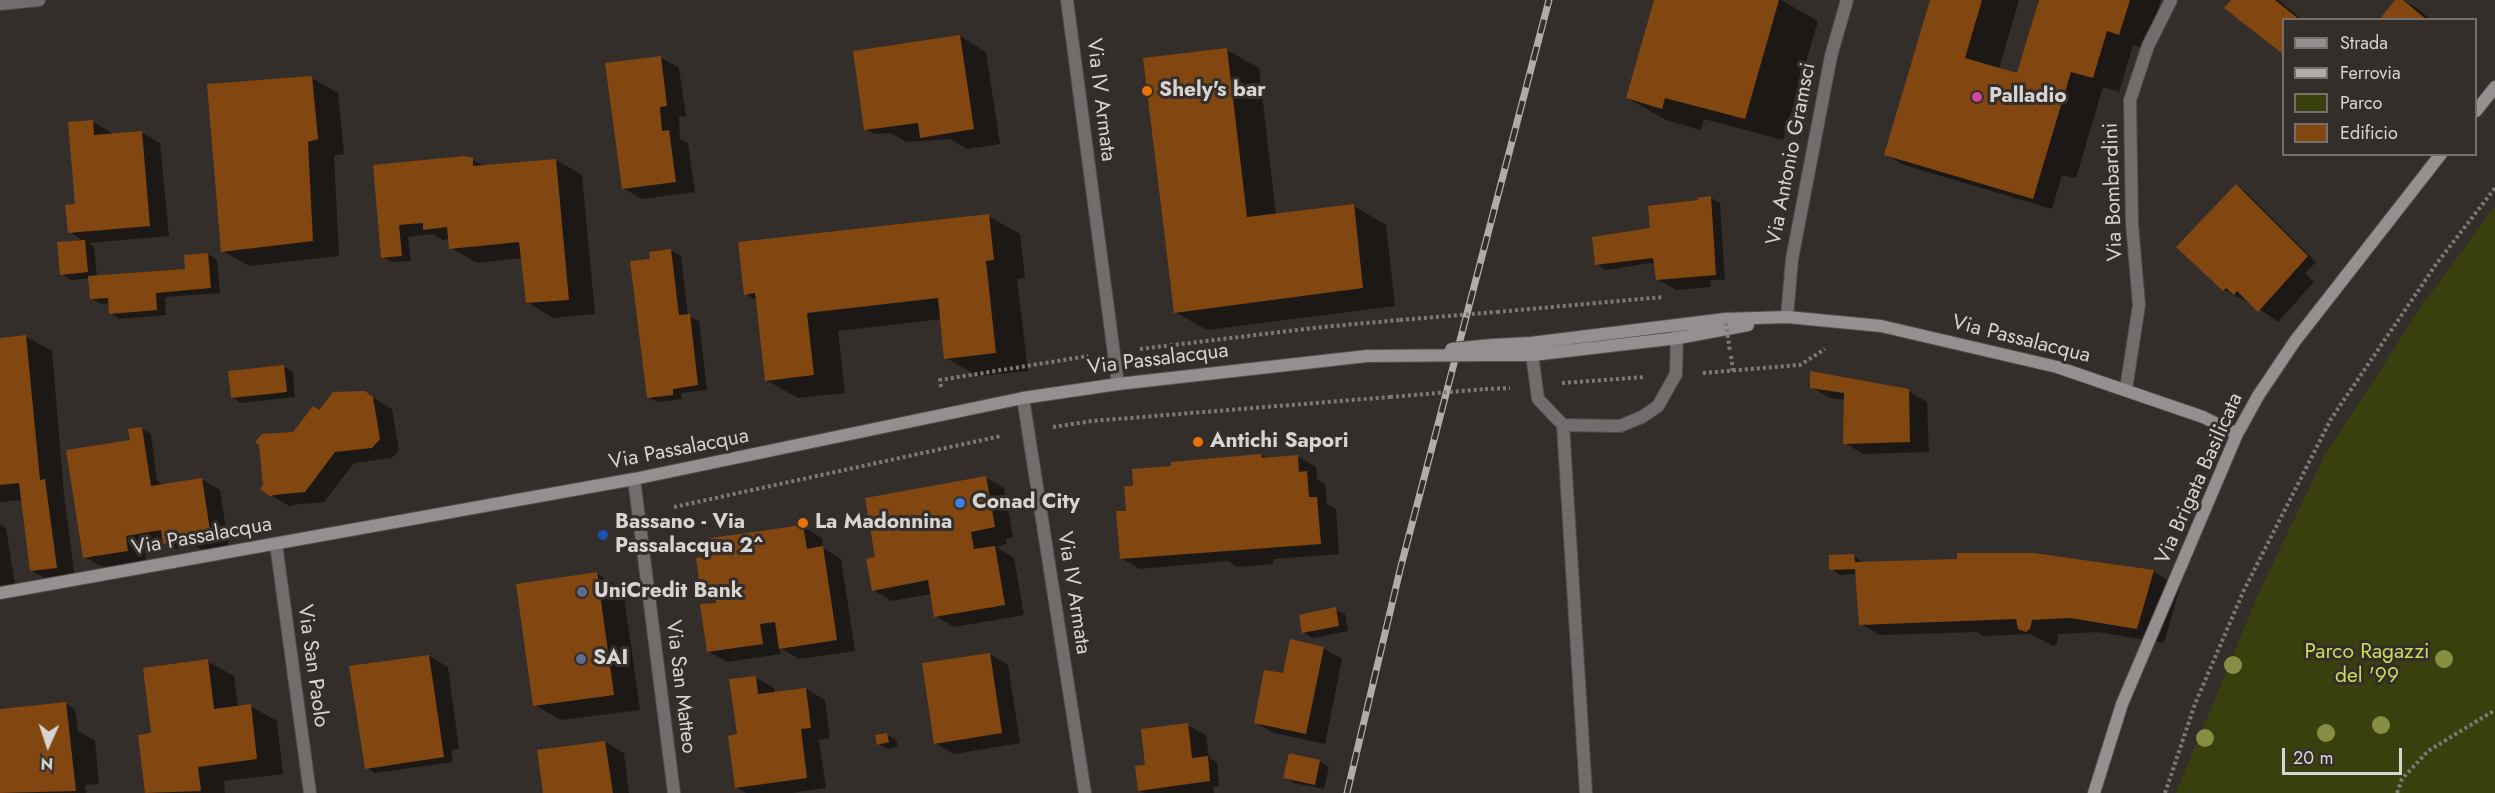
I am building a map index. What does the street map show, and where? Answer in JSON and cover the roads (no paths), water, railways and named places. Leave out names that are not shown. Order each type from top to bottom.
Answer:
[{"type":"street","points":[[0,4],[39,0]]},
{"type":"street","name":"Via IV Armata","points":[[1067,0],[1118,384]]},
{"type":"street","name":"Via Antonio Gramsci","points":[[1787,317],[1792,260],[1831,56],[1847,0]]},
{"type":"street","name":"Via Bombardini","points":[[2126,389],[2139,305],[2132,224],[2130,100],[2148,46],[2171,0]]},
{"type":"street","points":[[2477,109],[2495,87]]},
{"type":"street","name":"Via Brigata Basilicata","points":[[2094,793],[2122,704],[2238,434],[2258,396],[2295,341],[2439,156]]},
{"type":"street","name":"Via Passalacqua","points":[[0,593],[634,479],[1023,398],[1118,384],[1367,356],[1532,349],[1677,331],[1725,320],[1787,317],[1881,326],[2057,367],[2203,417],[2238,434]]},
{"type":"street","points":[[1563,424],[1620,426],[1642,417],[1658,406],[1676,374],[1677,331]]},
{"type":"street","points":[[1532,349],[1538,399],[1563,424],[1586,793]]},
{"type":"street","name":"Via IV Armata","points":[[1023,398],[1085,793]]},
{"type":"street","name":"Via San Matteo","points":[[634,479],[674,793]]},
{"type":"street","name":"Via San Paolo","points":[[276,544],[310,793]]},
{"type":"railway","points":[[1347,793],[1401,566],[1549,0]]},
{"type":"place","name":"Shely's bar","points":[[1147,91]]},
{"type":"place","name":"Palladio","points":[[1977,97]]},
{"type":"place","name":"Antichi Sapori","points":[[1198,442]]},
{"type":"place","name":"Conad City","points":[[960,503]]},
{"type":"place","name":"La Madonnina","points":[[803,523]]},
{"type":"place","name":"Bassano - Via Passalacqua 2^","points":[[603,535]]},
{"type":"place","name":"UniCredit Bank","points":[[582,592]]},
{"type":"place","name":"SAI","points":[[581,659]]},
{"type":"park label","name":"Parco Ragazzi del '99","points":[[2367,665]]}]
